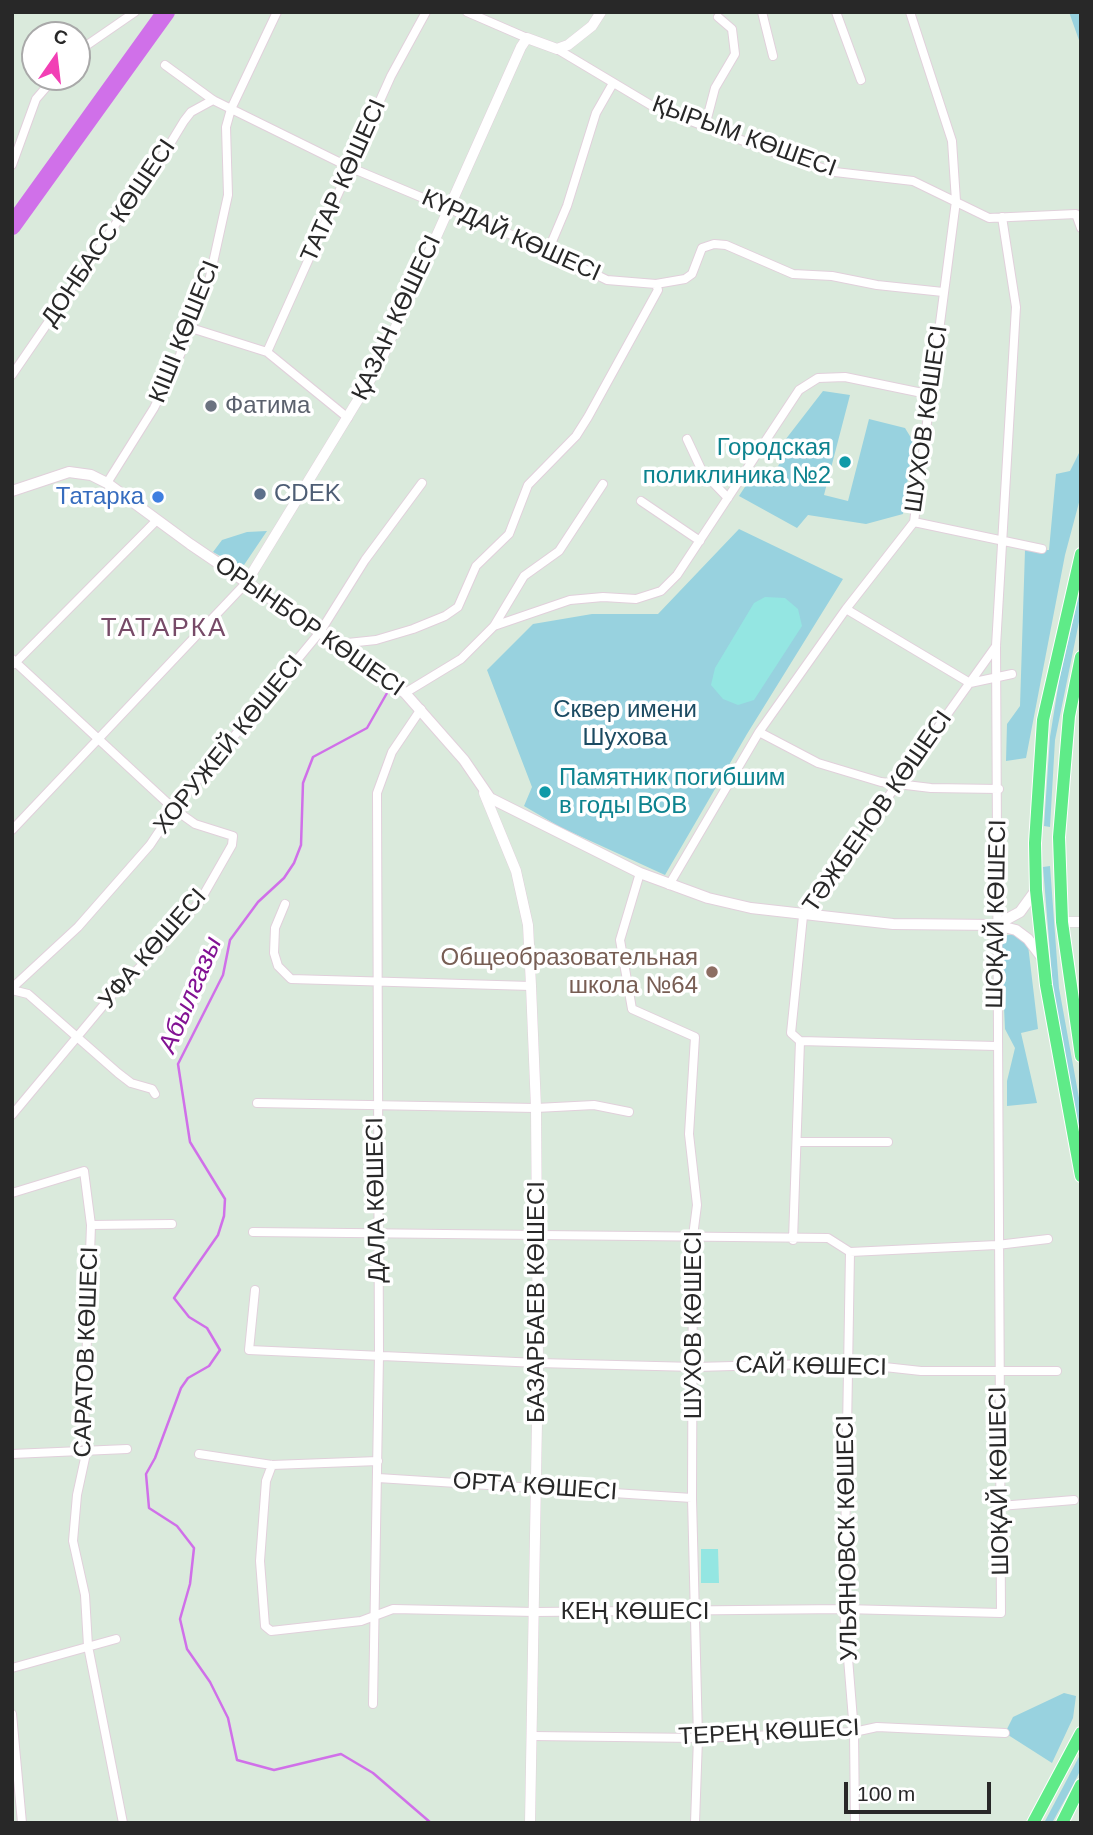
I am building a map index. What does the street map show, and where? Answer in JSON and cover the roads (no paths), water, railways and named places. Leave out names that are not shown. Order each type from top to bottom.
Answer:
[{"type":"main road","name":"ОРЫНБОР КӨШЕСІ","points":[[12,491],[58,474],[80,472],[107,483],[405,693],[464,760],[490,798],[640,873],[732,905],[893,924],[996,925]]},
{"type":"main road","points":[[1081,554],[1043,720],[1035,843],[1036,890],[1043,959],[1081,1176]]},
{"type":"main road","points":[[1081,657],[1069,716],[1059,837],[1062,922],[1081,1056]]},
{"type":"main road","points":[[996,925],[1020,912],[1036,890]]},
{"type":"main road","points":[[996,925],[1016,930],[1028,939],[1043,959]]},
{"type":"main road","points":[[1033,1823],[1081,1733]]},
{"type":"main road","points":[[1062,1823],[1081,1785]]},
{"type":"street","points":[[91,42],[135,12]]},
{"type":"street","name":"КІШІ КӨШЕСІ","points":[[107,483],[139,436],[191,328],[220,244],[228,195],[226,127],[231,109],[277,12]]},
{"type":"street","name":"ТАТАР КӨШЕСІ","points":[[267,352],[391,76],[426,12]]},
{"type":"street","name":"ҚЫРЫМ КӨШЕСІ","points":[[467,12],[557,49],[612,85],[654,107],[835,172],[913,181],[989,218],[1076,215],[1081,228]]},
{"type":"street","points":[[557,49],[578,40],[601,12]]},
{"type":"street","points":[[762,12],[773,56]]},
{"type":"street","points":[[836,12],[861,80]]},
{"type":"street","name":"ШУХОВ КӨШЕСІ","points":[[669,885],[759,732],[846,609],[914,522],[956,201],[952,141],[910,12]]},
{"type":"street","points":[[705,126],[715,88],[734,54],[732,29],[718,17]]},
{"type":"street","name":"ҚАЗАН КӨШЕСІ","points":[[12,830],[246,583],[378,367],[514,60],[527,38]]},
{"type":"street","name":"КҮРДАЙ КӨШЕСІ","points":[[165,65],[213,100],[349,167],[449,207],[607,280],[656,284],[685,279],[692,274],[702,248],[714,244],[726,245],[793,274],[832,276],[877,285],[943,292]]},
{"type":"street","points":[[548,251],[567,206],[596,113],[612,85]]},
{"type":"street","points":[[12,165],[36,99],[43,91]]},
{"type":"street","name":"ДОНБАСС КӨШЕСІ","points":[[12,374],[184,121],[191,112],[213,100]]},
{"type":"street","name":"ШОҚАЙ КӨШЕСІ","points":[[1001,1613],[996,1046],[999,789],[996,646],[1016,307],[1002,217]]},
{"type":"street","points":[[338,644],[376,640],[413,629],[445,616],[458,607],[476,566],[509,534],[528,485],[576,436],[588,417],[658,290],[656,284]]},
{"type":"street","points":[[191,328],[267,352],[348,418]]},
{"type":"street","points":[[494,626],[570,600],[603,597],[636,599],[661,592],[677,575],[799,390],[818,378],[845,376],[932,396]]},
{"type":"street","points":[[687,439],[702,471],[728,498]]},
{"type":"street","name":"ХОРУЖЕЙ КӨШЕСІ","points":[[12,989],[86,918],[150,845],[174,809],[320,632],[365,560],[422,483]]},
{"type":"street","points":[[405,693],[461,659],[494,626],[524,576],[559,551],[603,484]]},
{"type":"street","points":[[641,501],[700,541]]},
{"type":"street","points":[[14,662],[157,520]]},
{"type":"street","points":[[914,522],[1042,549]]},
{"type":"street","points":[[846,609],[970,683],[1012,674]]},
{"type":"street","name":"ТӘЖБЕНОВ КӨШЕСІ","points":[[800,1041],[791,1033],[803,915],[996,646]]},
{"type":"street","name":"УФА КӨШЕСІ","points":[[12,1115],[76,1038],[200,901],[232,845],[233,836],[195,824],[174,809],[14,662]]},
{"type":"street","name":"ДАЛА КӨШЕСІ","points":[[373,1704],[379,1355],[376,1105],[377,793],[392,752],[421,709]]},
{"type":"street","points":[[759,732],[818,763],[881,782],[931,788],[999,789]]},
{"type":"street","name":"БАЗАРБАЕВ КӨШЕСІ","points":[[482,789],[516,871],[528,925],[531,986],[536,1108],[538,1363],[536,1612],[530,1823]]},
{"type":"street","name":"ШУХОВ КӨШЕСІ","points":[[640,873],[620,940],[632,1009],[695,1037],[689,1134],[697,1205],[693,1236],[695,1367],[692,1498],[698,1738],[695,1823]]},
{"type":"street","points":[[285,904],[275,928],[275,953],[278,966],[291,979],[531,986]]},
{"type":"street","points":[[1062,922],[1081,922]]},
{"type":"street","points":[[12,989],[28,994],[131,1083],[145,1085],[155,1094]]},
{"type":"street","points":[[793,1240],[799,1142],[800,1041],[996,1046]]},
{"type":"street","points":[[257,1103],[536,1108],[594,1105],[629,1112]]},
{"type":"street","points":[[799,1142],[888,1143]]},
{"type":"street","name":"САРАТОВ КӨШЕСІ","points":[[12,1193],[83,1171],[91,1225],[84,1424],[87,1449],[77,1495],[73,1541],[85,1595],[88,1646],[123,1823]]},
{"type":"street","points":[[91,1225],[172,1224]]},
{"type":"street","points":[[253,1232],[693,1236],[793,1240],[828,1238],[850,1252],[997,1245],[1048,1238]]},
{"type":"street","name":"УЛЬЯНОВСК КӨШЕСІ","points":[[850,1252],[844,1609],[855,1732],[855,1823]]},
{"type":"street","name":"САЙ КӨШЕСІ","points":[[255,1290],[249,1350],[538,1363],[695,1367],[848,1363],[920,1371],[1057,1371]]},
{"type":"street","points":[[12,1454],[127,1449]]},
{"type":"street","points":[[199,1454],[272,1465],[378,1461]]},
{"type":"street","name":"КЕҢ КӨШЕСІ","points":[[272,1465],[267,1481],[260,1561],[265,1626],[271,1631],[361,1621],[393,1609],[694,1612],[844,1609],[1001,1613]]},
{"type":"street","name":"ОРТА КӨШЕСІ","points":[[378,1478],[537,1486],[692,1498]]},
{"type":"street","points":[[1000,1506],[1074,1500]]},
{"type":"street","points":[[12,1668],[116,1639]]},
{"type":"street","points":[[12,1714],[22,1823]]},
{"type":"street","name":"ТЕРЕҢ КӨШЕСІ","points":[[532,1736],[698,1738],[855,1732],[877,1727],[1005,1733]]},
{"type":"waterway","points":[[12,226],[166,12]]},
{"type":"waterway","name":"Абылгазы","points":[[387,693],[367,728],[313,757],[303,783],[301,845],[294,863],[284,878],[258,902],[230,940],[223,975],[178,1064],[190,1142],[225,1199],[224,1216],[218,1235],[174,1298],[189,1317],[207,1328],[220,1350],[209,1366],[188,1378],[181,1388],[155,1458],[146,1474],[149,1508],[177,1526],[194,1548],[190,1584],[180,1619],[187,1649],[210,1682],[228,1718],[237,1760],[274,1770],[341,1754],[373,1773],[431,1823]]},
{"type":"place","name":"Фатима","points":[[211,406]]},
{"type":"place","name":"Городская поликлиника №2","points":[[845,462]]},
{"type":"place","name":"CDEK","points":[[260,494]]},
{"type":"place","name":"Татарка","points":[[158,497]]},
{"type":"place","name":"Памятник погибшим в годы ВОВ","points":[[545,792]]},
{"type":"place","name":"Общеобразовательная школа №64","points":[[712,972]]},
{"type":"district","name":"ТАТАРКА","points":[[164,629]]},
{"type":"park label","name":"Сквер имени Шухова","points":[[625,724]]}]
